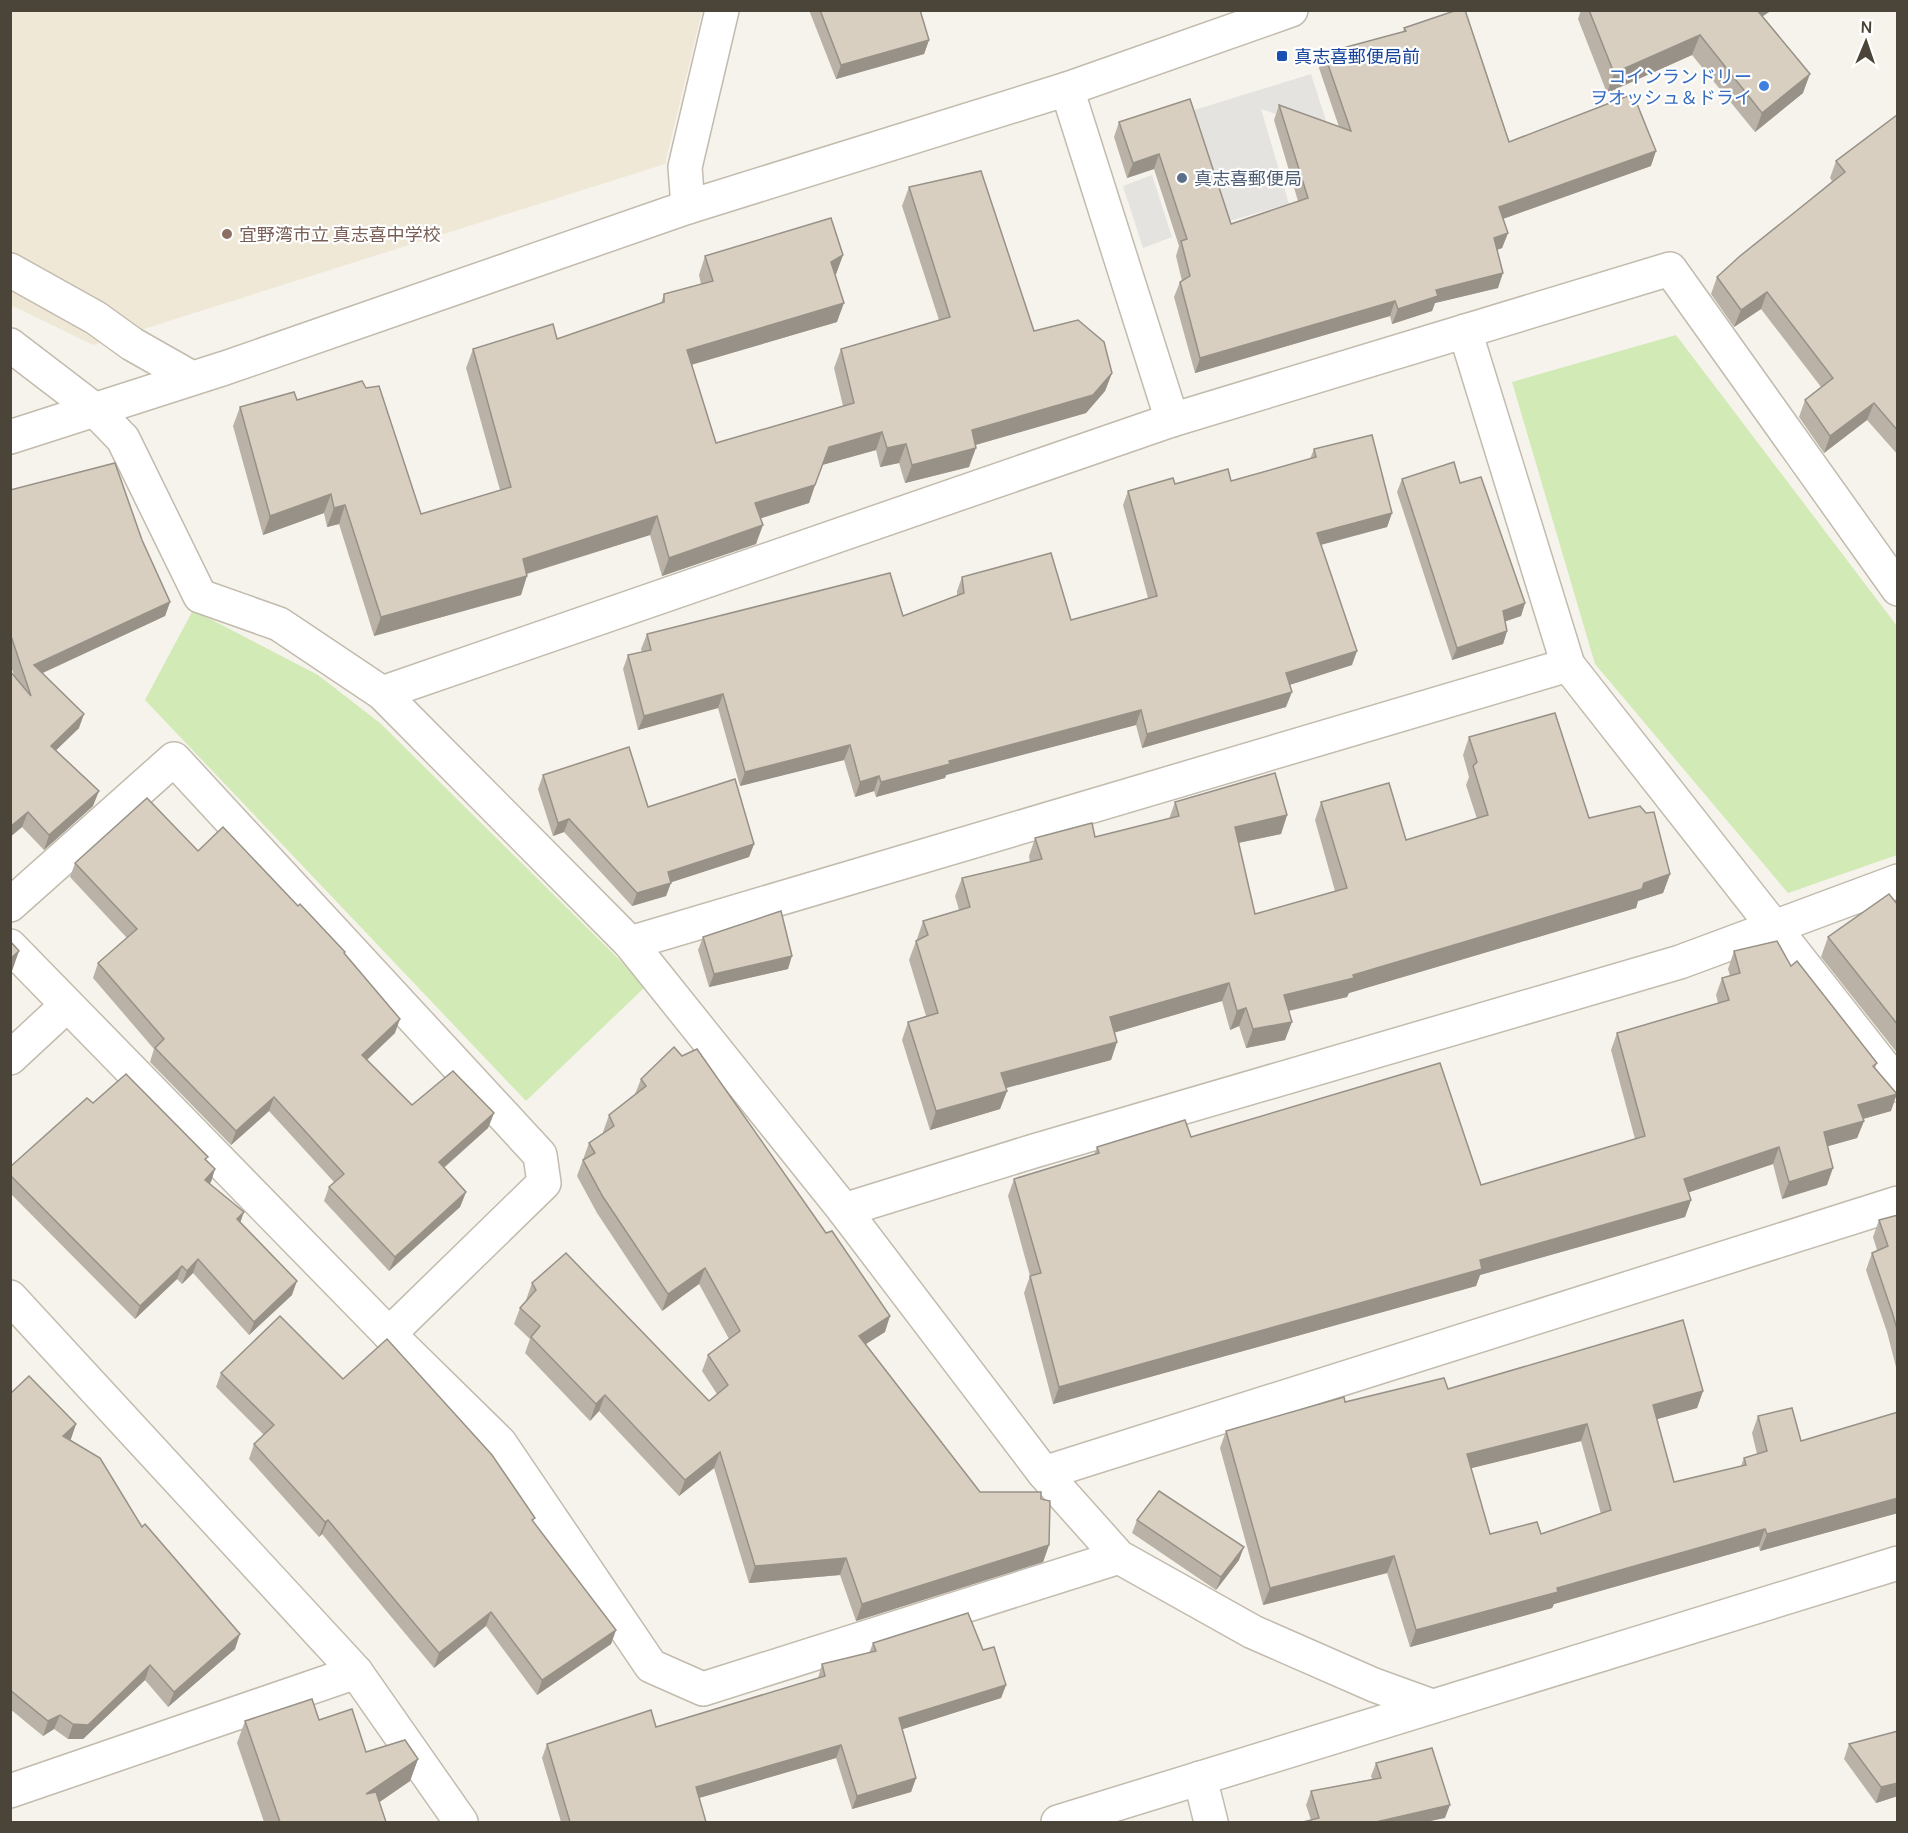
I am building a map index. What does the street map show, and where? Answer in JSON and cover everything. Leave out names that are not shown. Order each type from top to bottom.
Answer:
[{"type":"street","points":[[688,207],[685,167],[722,10]]},
{"type":"street","points":[[10,437],[192,378],[688,207],[1067,88],[1291,10]]},
{"type":"street","points":[[1067,88],[1172,420]]},
{"type":"street","points":[[382,693],[1172,420],[1670,269],[1898,589]]},
{"type":"street","points":[[10,270],[96,318],[132,344],[192,378]]},
{"type":"street","points":[[1465,332],[1568,665],[1898,1085]]},
{"type":"street","points":[[10,345],[95,410],[123,440],[200,596],[279,624],[382,693],[630,943],[844,1210],[1044,1473],[1119,1557],[1253,1632],[1374,1685],[1432,1706]]},
{"type":"street","points":[[630,943],[1568,665]]},
{"type":"street","points":[[10,905],[174,759],[540,1155],[544,1183],[388,1334]]},
{"type":"street","points":[[844,1210],[1680,962],[1898,881]]},
{"type":"street","points":[[10,946],[388,1334],[501,1443],[651,1666],[703,1689],[1119,1557]]},
{"type":"street","points":[[10,1058],[66,1006]]},
{"type":"street","points":[[1044,1473],[1898,1203]]},
{"type":"street","points":[[10,1297],[356,1672],[461,1822]]},
{"type":"street","points":[[1058,1822],[1898,1563]]},
{"type":"street","points":[[10,1791],[356,1672]]},
{"type":"street","points":[[1200,1778],[1211,1822]]},
{"type":"shaded area","name":"宜野湾市立 真志喜中学校","points":[[10,11],[702,11],[665,164],[93,345],[11,305]]},
{"type":"shaded area","points":[[1311,74],[1330,133],[1261,109],[1289,204],[1226,222],[1191,111]]},
{"type":"shaded area","points":[[1152,175],[1172,237],[1143,248],[1123,186]]},
{"type":"green space","points":[[1676,335],[1897,626],[1897,855],[1788,893],[1595,664],[1512,382]]},
{"type":"green space","points":[[193,610],[318,675],[380,723],[646,986],[526,1101],[145,700]]},
{"type":"building","points":[[820,10],[920,10],[929,40],[841,65]]},
{"type":"building","points":[[1457,10],[1465,10],[1509,142],[1633,94],[1656,151],[1499,207],[1508,233],[1494,238],[1503,273],[1436,290],[1438,296],[1398,309],[1395,301],[1200,358],[1180,282],[1190,276],[1181,241],[1187,239],[1159,154],[1133,163],[1119,122],[1190,99],[1231,224],[1308,198],[1279,105],[1351,131],[1324,53],[1406,31],[1404,28]]},
{"type":"building","points":[[1589,10],[1757,10],[1810,74],[1762,113],[1700,35],[1614,73]]},
{"type":"building","points":[[1897,115],[1898,431],[1874,403],[1830,436],[1805,400],[1833,378],[1767,292],[1741,310],[1717,277],[1845,172],[1836,161]]},
{"type":"building","points":[[981,171],[1034,331],[1078,320],[1104,342],[1112,373],[1093,395],[972,430],[976,448],[912,465],[906,444],[887,448],[882,432],[829,447],[815,485],[755,503],[763,525],[669,558],[657,516],[523,559],[527,576],[381,617],[345,505],[334,508],[331,494],[270,516],[240,407],[294,392],[297,400],[362,381],[366,388],[379,386],[421,514],[511,487],[473,349],[553,324],[557,339],[664,302],[664,294],[713,281],[705,256],[831,218],[843,255],[831,262],[844,303],[687,350],[716,443],[854,403],[841,349],[950,317],[909,187]]},
{"type":"building","points":[[1372,435],[1392,513],[1317,533],[1357,651],[1286,673],[1292,692],[1147,734],[1141,710],[949,761],[950,764],[881,782],[879,776],[860,782],[850,745],[745,772],[723,694],[644,716],[628,655],[651,650],[647,634],[890,573],[903,616],[964,593],[962,577],[1051,553],[1071,620],[1157,596],[1128,491],[1173,478],[1175,484],[1228,469],[1231,481],[1316,457],[1314,449]]},
{"type":"building","points":[[1454,462],[1460,483],[1481,477],[1525,603],[1503,611],[1507,631],[1457,648],[1402,479]]},
{"type":"building","points":[[115,463],[142,540],[170,602],[34,665],[84,714],[51,746],[99,791],[49,835],[28,812],[10,827],[10,671],[31,696],[10,633],[10,490]]},
{"type":"building","points":[[1555,713],[1589,818],[1640,806],[1646,813],[1654,812],[1670,874],[1644,883],[1642,889],[1353,975],[1354,978],[1284,995],[1292,1022],[1253,1029],[1246,1008],[1237,1011],[1229,983],[1110,1017],[1117,1042],[1001,1073],[1007,1091],[936,1111],[908,1022],[938,1013],[916,941],[928,935],[923,921],[970,907],[962,878],[1042,859],[1035,838],[1092,823],[1095,837],[1179,816],[1175,802],[1275,773],[1287,815],[1235,827],[1255,914],[1347,888],[1321,802],[1389,783],[1406,840],[1488,815],[1473,766],[1477,762],[1469,737]]},
{"type":"building","points":[[629,747],[648,807],[735,779],[754,844],[668,872],[671,883],[637,893],[569,819],[558,823],[543,775]]},
{"type":"building","points":[[147,798],[198,851],[223,827],[345,952],[400,1019],[362,1055],[412,1105],[453,1071],[494,1113],[439,1162],[466,1192],[395,1257],[329,1187],[344,1174],[274,1097],[236,1131],[155,1048],[164,1039],[98,963],[137,929],[75,863]]},
{"type":"building","points":[[1889,894],[1898,905],[1898,1025],[1828,937]]},
{"type":"building","points":[[781,911],[792,956],[714,974],[703,937]]},
{"type":"building","points":[[10,941],[19,951],[10,959]]},
{"type":"building","points":[[1777,941],[1791,966],[1797,961],[1877,1063],[1873,1066],[1897,1094],[1858,1105],[1864,1121],[1824,1132],[1833,1168],[1789,1182],[1779,1147],[1684,1179],[1691,1200],[1480,1260],[1482,1269],[1059,1387],[1030,1276],[1041,1273],[1014,1179],[1099,1153],[1097,1147],[1185,1120],[1191,1137],[1440,1063],[1481,1185],[1645,1136],[1617,1033],[1729,1000],[1722,978],[1740,973],[1734,951]]},
{"type":"building","points":[[674,1047],[682,1056],[697,1049],[826,1233],[832,1231],[890,1316],[859,1336],[980,1492],[1041,1492],[1041,1499],[1050,1501],[1049,1545],[862,1604],[846,1558],[755,1566],[720,1452],[685,1480],[605,1395],[596,1404],[531,1337],[540,1326],[520,1308],[536,1290],[532,1283],[566,1253],[709,1401],[728,1385],[708,1355],[740,1331],[705,1268],[668,1294],[603,1197],[583,1160],[595,1153],[589,1143],[614,1126],[609,1115],[646,1086],[641,1079]]},
{"type":"building","points":[[126,1074],[208,1157],[205,1159],[215,1169],[205,1180],[244,1212],[237,1219],[297,1281],[254,1322],[198,1259],[187,1271],[182,1266],[140,1306],[10,1175],[10,1167],[87,1098],[93,1103]]},
{"type":"building","points":[[1898,1215],[1898,1333],[1872,1253],[1888,1246],[1879,1220]]},
{"type":"building","points":[[280,1316],[343,1379],[387,1339],[492,1455],[535,1518],[532,1520],[616,1630],[542,1680],[491,1612],[439,1653],[328,1520],[325,1522],[254,1444],[274,1425],[221,1373]]},
{"type":"building","points":[[1683,1320],[1703,1391],[1653,1405],[1674,1482],[1746,1465],[1744,1458],[1767,1451],[1758,1416],[1792,1408],[1801,1441],[1898,1412],[1898,1498],[1767,1534],[1765,1529],[1557,1588],[1558,1592],[1416,1630],[1394,1556],[1270,1588],[1226,1431],[1344,1397],[1345,1402],[1444,1378],[1448,1389]],"holes":[[[1587,1424],[1611,1510],[1541,1534],[1537,1522],[1490,1534],[1467,1454]]]},
{"type":"building","points":[[29,1376],[76,1424],[63,1436],[100,1458],[142,1527],[145,1524],[240,1634],[174,1692],[150,1665],[88,1725],[73,1724],[60,1715],[48,1721],[10,1690],[10,1394]]},
{"type":"building","points":[[1159,1491],[1244,1547],[1221,1577],[1137,1520]]},
{"type":"building","points":[[968,1613],[983,1650],[994,1647],[1006,1685],[899,1718],[916,1778],[857,1796],[841,1745],[696,1787],[706,1822],[570,1822],[547,1744],[651,1710],[656,1727],[825,1676],[822,1664],[876,1651],[873,1643]]},
{"type":"building","points":[[312,1699],[319,1720],[352,1709],[366,1752],[405,1740],[418,1759],[366,1794],[376,1792],[386,1822],[280,1822],[245,1721]]},
{"type":"building","points":[[1898,1731],[1898,1783],[1881,1787],[1849,1744]]},
{"type":"building","points":[[1432,1748],[1450,1805],[1376,1822],[1303,1822],[1319,1818],[1311,1791],[1381,1778],[1376,1763]]},
{"type":"place","name":"真志喜郵便局前","points":[[1282,56]]},
{"type":"place","name":"コインランドリー ヲオッシュ＆ドライ","points":[[1764,86]]},
{"type":"place","name":"真志喜郵便局","points":[[1182,178]]},
{"type":"place","name":"宜野湾市立 真志喜中学校","points":[[227,234]]}]
